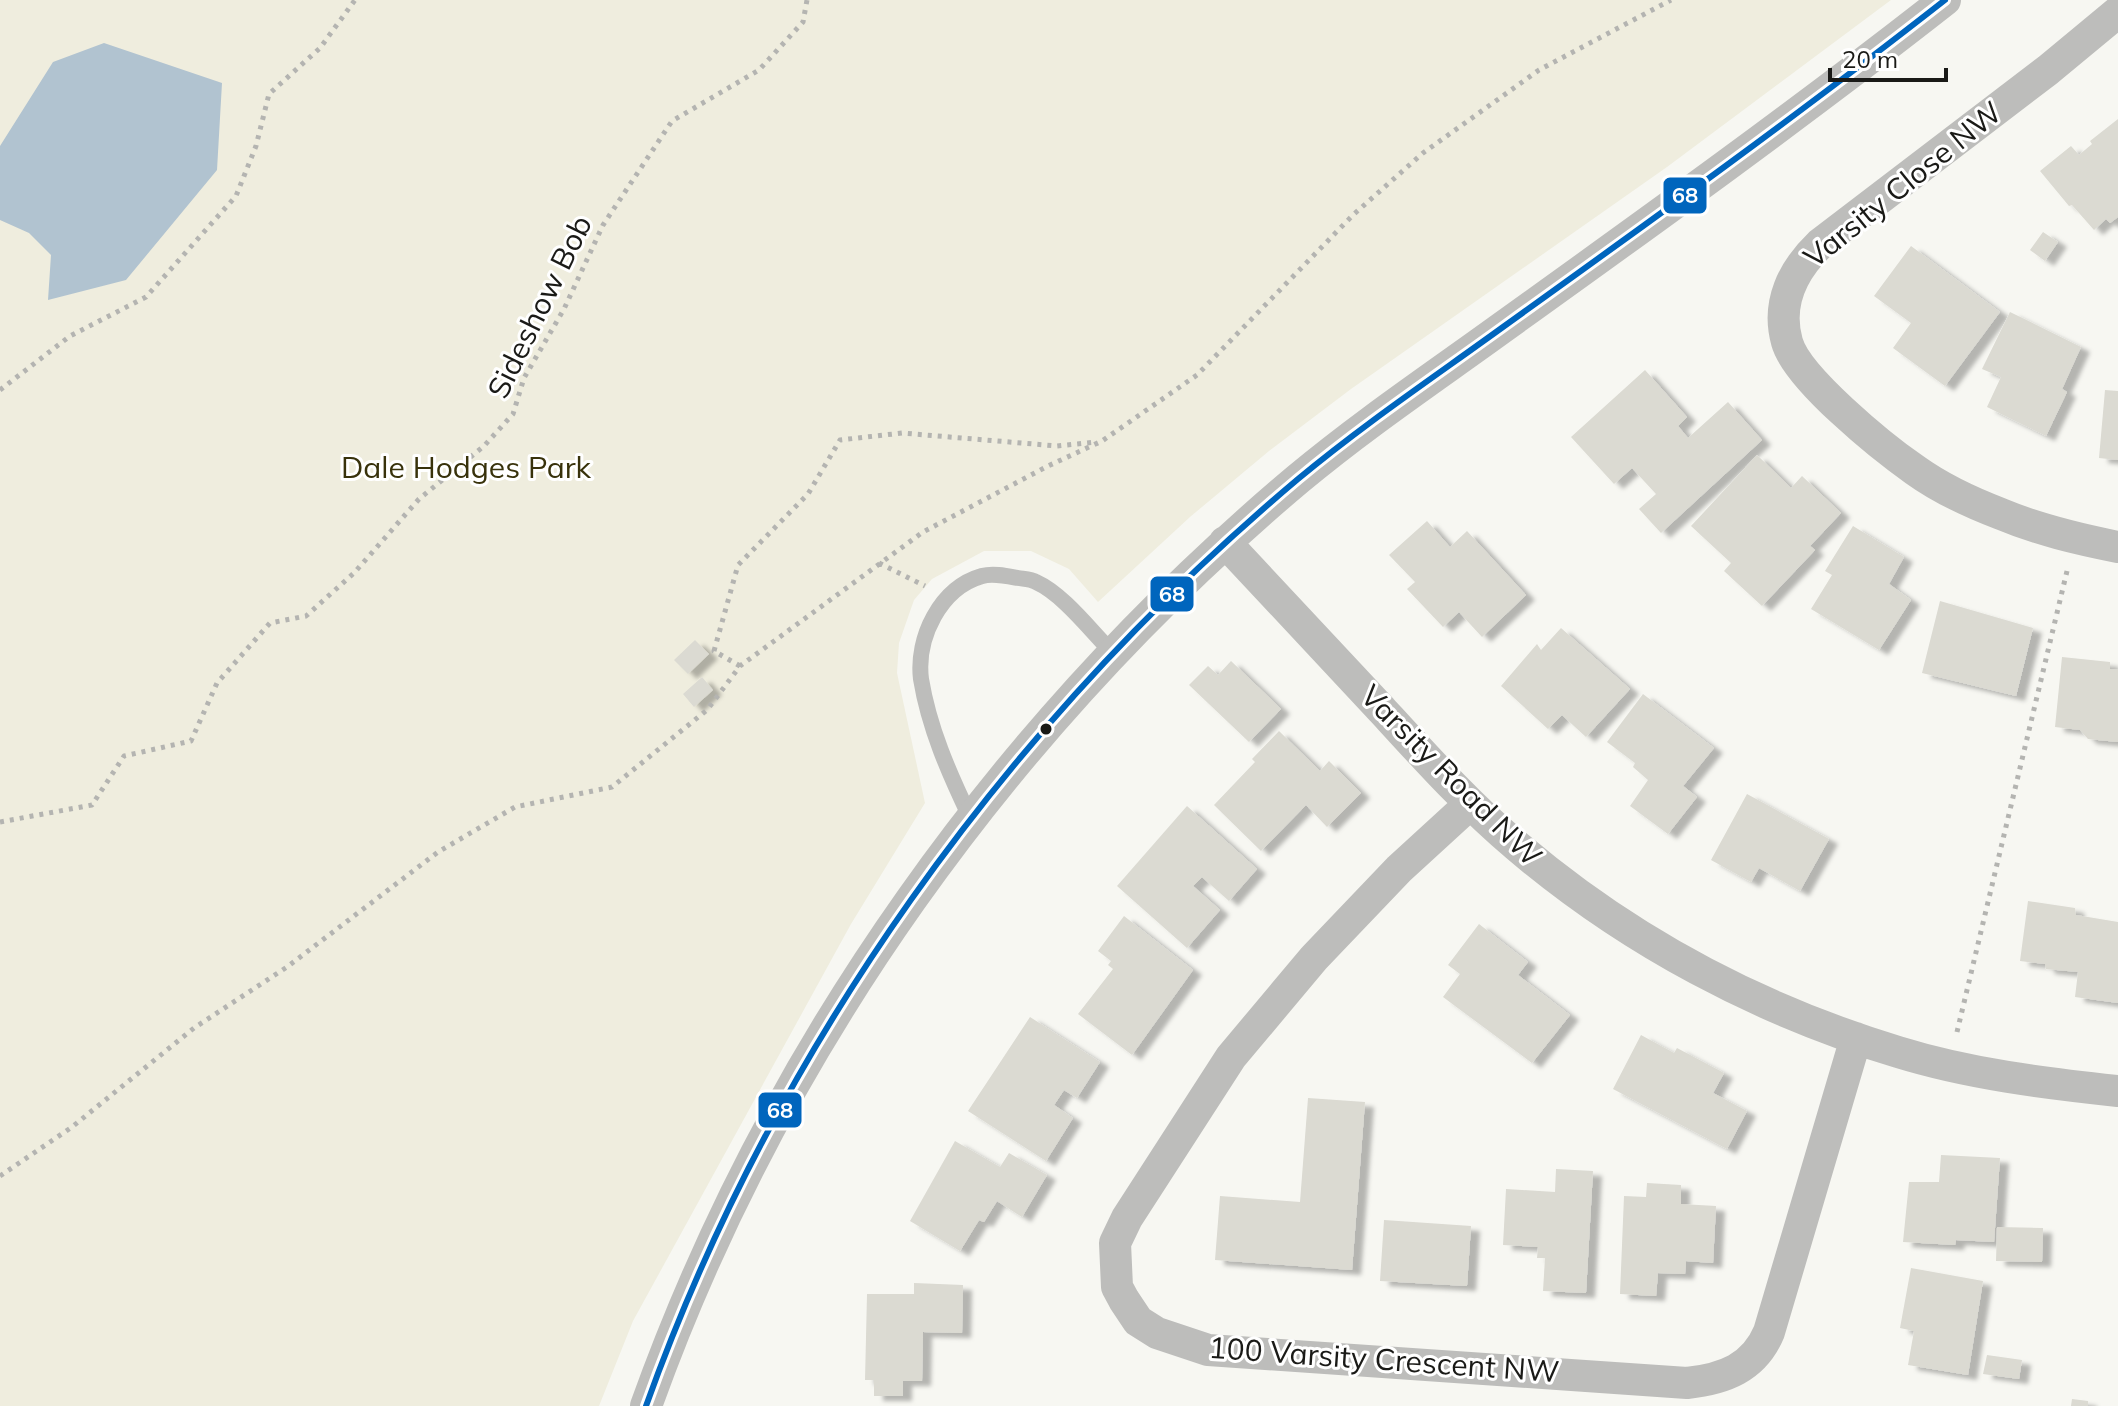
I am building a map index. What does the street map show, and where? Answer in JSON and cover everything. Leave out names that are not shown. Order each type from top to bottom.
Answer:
[{"type":"street","points":[[646,1406],[708,1248],[768,1129],[846,997],[970,817],[1042,729],[1112,652],[1225,542],[1362,428],[1747,151],[1945,0]]},
{"type":"street","name":"Varsity Close NW","points":[[2118,12],[2048,70],[1820,244],[1804,259],[1792,277],[1784,317],[1787,343],[1820,389],[1853,421],[1916,471],[1998,513],[2044,531],[2118,547]]},
{"type":"street","name":"Varsity Road NW","points":[[1225,542],[1470,804],[1516,846],[1619,923],[1681,961],[1773,1007],[1856,1038],[1950,1065],[2044,1083],[2118,1091]]},
{"type":"street","name":"100 Varsity Crescent NW","points":[[1470,804],[1399,869],[1314,958],[1231,1057],[1127,1218],[1115,1243],[1117,1287],[1138,1321],[1157,1333],[1208,1350],[1687,1383],[1713,1380],[1733,1372],[1763,1346],[1769,1332],[1856,1038]]},
{"type":"lane","points":[[970,817],[947,771],[921,676],[924,636],[946,597],[983,576],[1035,581],[1056,596],[1112,652]]},
{"type":"path","points":[[0,390],[70,336],[146,297],[236,196],[256,146],[269,94],[320,48],[355,0]]},
{"type":"path","name":"Sideshow Bob","points":[[0,822],[3,819],[92,805],[124,756],[191,741],[217,683],[270,623],[306,616],[354,573],[419,499],[484,446],[513,414],[524,378],[564,309],[603,225],[672,121],[759,70],[803,22],[807,0]]},
{"type":"path","points":[[0,1176],[72,1127],[194,1028],[287,967],[438,852],[515,807],[612,787],[707,710],[740,666],[923,532],[1102,441],[1197,375],[1353,215],[1423,153],[1539,70],[1671,0]]},
{"type":"path","points":[[740,666],[714,651],[738,565],[808,494],[840,440],[902,433],[1057,446],[1102,441]]},
{"type":"path","points":[[1950,1065],[2075,539]]},
{"type":"path","points":[[879,563],[946,597]]},
{"type":"green space","name":"Dale Hodges Park","points":[[0,0],[1891,0],[1667,167],[1351,389],[1269,451],[1190,517],[1098,602],[1069,569],[1031,551],[984,551],[932,579],[914,600],[899,643],[897,673],[925,803],[851,924],[633,1321],[599,1406],[0,1406]]},
{"type":"water","points":[[104,43],[222,83],[217,170],[126,280],[48,300],[51,255],[29,233],[0,220],[0,146],[53,62]]},
{"type":"building","points":[[2118,119],[2118,217],[2110,223],[2106,219],[2094,230],[2040,171],[2071,146],[2079,155],[2092,144],[2090,141]]},
{"type":"building","points":[[2043,232],[2058,242],[2045,261],[2030,250]]},
{"type":"building","points":[[1911,246],[2000,312],[1945,386],[1893,348],[1911,323],[1874,296]]},
{"type":"building","points":[[2010,312],[2081,347],[2062,389],[2067,392],[2046,436],[1987,407],[2001,377],[1982,369]]},
{"type":"building","points":[[1645,370],[1687,417],[1678,426],[1688,438],[1728,402],[1762,440],[1661,533],[1639,509],[1656,494],[1632,468],[1614,484],[1571,437]]},
{"type":"building","points":[[2105,390],[2118,391],[2118,460],[2099,458]]},
{"type":"building","points":[[1757,455],[1791,488],[1802,476],[1841,513],[1810,546],[1815,550],[1762,606],[1724,571],[1731,563],[1691,526]]},
{"type":"building","points":[[1427,521],[1450,547],[1467,531],[1526,595],[1482,637],[1459,612],[1443,627],[1407,589],[1415,582],[1389,555]]},
{"type":"building","points":[[1853,526],[1904,557],[1889,584],[1911,600],[1879,650],[1811,609],[1832,575],[1825,571]]},
{"type":"building","points":[[1940,601],[2033,628],[2016,696],[1922,673]]},
{"type":"building","points":[[1561,628],[1630,689],[1586,737],[1562,715],[1548,729],[1501,686],[1537,644],[1541,650]]},
{"type":"building","points":[[695,640],[709,654],[688,674],[674,660]]},
{"type":"building","points":[[2062,657],[2110,662],[2110,669],[2118,670],[2118,742],[2088,739],[2080,730],[2055,727]]},
{"type":"building","points":[[1231,661],[1281,709],[1249,742],[1189,685],[1208,666],[1218,675]]},
{"type":"building","points":[[702,677],[713,690],[694,707],[683,694]]},
{"type":"building","points":[[1643,694],[1714,748],[1683,786],[1697,797],[1668,834],[1630,806],[1648,780],[1633,767],[1635,763],[1607,742]]},
{"type":"building","points":[[1279,731],[1320,771],[1329,761],[1361,793],[1327,827],[1306,805],[1261,851],[1214,805],[1255,762],[1252,759]]},
{"type":"building","points":[[1747,794],[1829,839],[1800,891],[1759,868],[1751,882],[1711,860]]},
{"type":"building","points":[[1187,806],[1257,869],[1229,901],[1202,877],[1193,886],[1220,910],[1187,948],[1117,886]]},
{"type":"building","points":[[2028,901],[2075,908],[2076,915],[2118,922],[2118,1003],[2075,997],[2078,972],[2046,969],[2045,964],[2020,961]]},
{"type":"building","points":[[1124,916],[1193,970],[1132,1055],[1078,1014],[1113,969],[1108,965],[1111,961],[1098,951]]},
{"type":"building","points":[[1479,924],[1528,962],[1518,975],[1570,1015],[1532,1063],[1443,997],[1460,974],[1448,965]]},
{"type":"building","points":[[1030,1017],[1100,1062],[1077,1098],[1064,1090],[1054,1105],[1073,1118],[1046,1161],[968,1111]]},
{"type":"building","points":[[1641,1035],[1674,1053],[1677,1048],[1724,1073],[1713,1093],[1747,1111],[1727,1149],[1613,1089]]},
{"type":"building","points":[[1308,1098],[1365,1102],[1352,1270],[1215,1260],[1220,1196],[1300,1202]]},
{"type":"building","points":[[955,1141],[1000,1167],[1009,1153],[1047,1175],[1022,1217],[997,1201],[984,1222],[979,1220],[960,1251],[910,1221]]},
{"type":"building","points":[[1941,1155],[2000,1158],[1994,1242],[1956,1240],[1955,1245],[1903,1242],[1909,1182],[1939,1182]]},
{"type":"building","points":[[1556,1169],[1593,1171],[1586,1293],[1543,1291],[1545,1258],[1537,1258],[1538,1247],[1503,1245],[1506,1189],[1555,1192]]},
{"type":"building","points":[[1647,1183],[1681,1185],[1681,1204],[1716,1206],[1713,1263],[1686,1261],[1685,1274],[1658,1273],[1656,1296],[1620,1294],[1624,1196],[1646,1197]]},
{"type":"building","points":[[1384,1220],[1471,1226],[1467,1286],[1380,1281]]},
{"type":"building","points":[[1997,1227],[2043,1228],[2042,1262],[1996,1261]]},
{"type":"building","points":[[1911,1268],[1983,1281],[1968,1375],[1908,1365],[1914,1331],[1900,1328]]},
{"type":"building","points":[[914,1283],[963,1285],[962,1333],[923,1332],[922,1381],[903,1381],[903,1396],[874,1396],[874,1380],[865,1380],[867,1294],[914,1294]]},
{"type":"building","points":[[1987,1355],[2022,1360],[2019,1379],[1983,1374]]},
{"type":"building","points":[[2072,1399],[2088,1401],[2088,1406],[2071,1406]]},
{"type":"transit line","name":"68","points":[[646,1406],[699,1273],[761,1144],[832,1019],[911,899],[998,785],[1092,677],[1192,574],[1323,459],[1726,166],[1945,0]]}]
